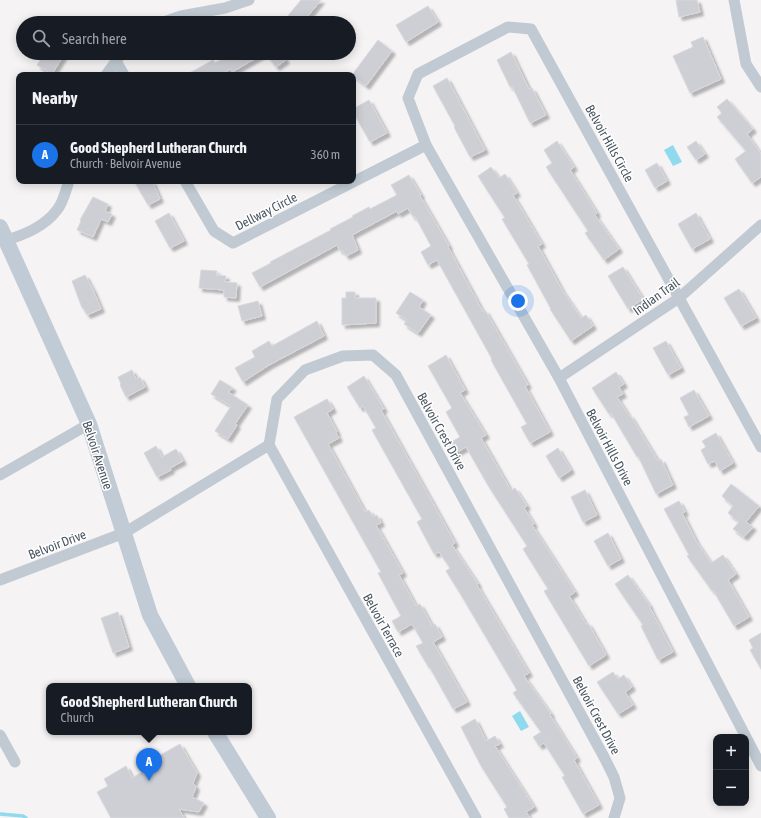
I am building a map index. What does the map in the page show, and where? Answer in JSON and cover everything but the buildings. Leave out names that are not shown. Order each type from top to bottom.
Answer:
[{"type":"street","points":[[181,16],[225,8],[249,0]]},
{"type":"street","points":[[734,0],[746,64],[761,87]]},
{"type":"street","name":"Belvoir Hills Circle","points":[[426,146],[408,98],[418,74],[508,27],[531,29],[761,447]]},
{"type":"street","points":[[108,72],[117,60]]},
{"type":"street","points":[[120,60],[123,72]]},
{"type":"street","name":"Dellway Circle","points":[[356,181],[426,146]]},
{"type":"street","name":"Belvoir Hills Drive","points":[[426,146],[558,378],[761,766]]},
{"type":"street","points":[[3,233],[24,235],[41,226],[58,210],[68,184]]},
{"type":"street","name":"Dellway Circle","points":[[188,184],[214,231],[233,243],[350,184]]},
{"type":"street","name":"Indian Trail","points":[[558,378],[679,298],[761,225]]},
{"type":"street","name":"Belvoir Avenue","points":[[3,233],[89,424],[150,615],[186,683]]},
{"type":"street","name":"Belvoir Crest Drive","points":[[269,445],[277,399],[305,370],[343,356],[372,355],[396,375],[614,777],[620,798],[614,818]]},
{"type":"street","points":[[0,474],[89,424]]},
{"type":"street","points":[[124,533],[269,445]]},
{"type":"street","name":"Belvoir Terrace","points":[[269,445],[476,818]]},
{"type":"street","name":"Belvoir Drive","points":[[0,580],[124,533]]},
{"type":"street","points":[[0,735],[15,762]]},
{"type":"street","points":[[217,735],[268,818]]},
{"type":"water","points":[[673,145],[682,162],[673,166],[664,150]]},
{"type":"water","points":[[520,711],[529,727],[521,731],[512,716]]},
{"type":"waterway","points":[[0,814],[23,816],[26,818]]},
{"type":"place","name":"Good Shepherd Lutheran Church","points":[[149,781]]}]
